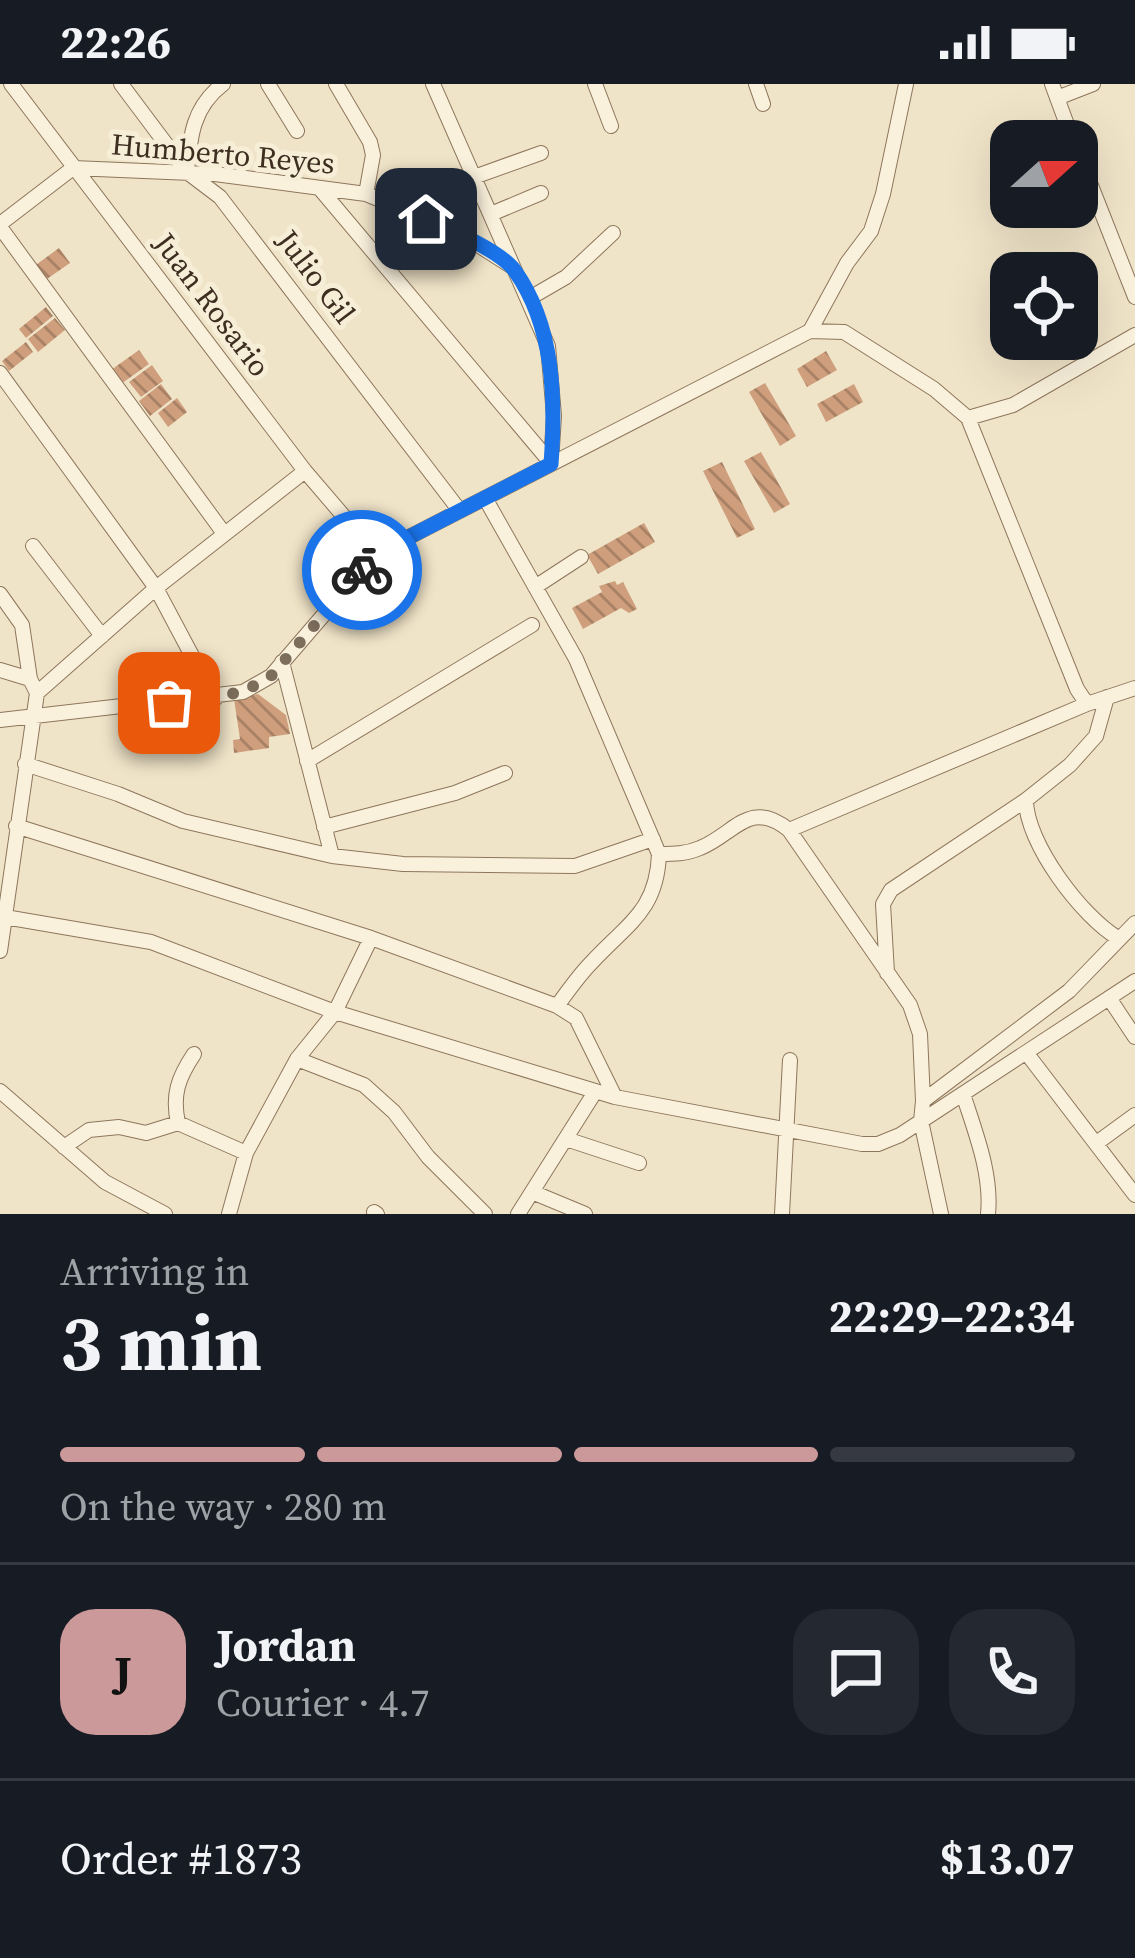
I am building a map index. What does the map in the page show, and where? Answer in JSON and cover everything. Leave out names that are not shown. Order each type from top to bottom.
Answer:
[{"type":"street","name":"Juan Rosario","points":[[11,84],[305,471],[376,554]]},
{"type":"street","name":"Julio Gil","points":[[121,84],[187,172],[220,196],[460,511]]},
{"type":"street","points":[[187,172],[202,90],[223,84]]},
{"type":"street","points":[[268,84],[297,131]]},
{"type":"street","points":[[336,84],[370,142],[373,155],[365,194]]},
{"type":"street","points":[[433,84],[548,346],[554,416],[551,464]]},
{"type":"street","points":[[596,84],[611,127]]},
{"type":"street","points":[[756,84],[763,104]]},
{"type":"street","points":[[810,332],[847,263],[871,231],[884,194],[906,84]]},
{"type":"street","points":[[1065,120],[1054,91],[1093,84]]},
{"type":"street","points":[[474,177],[541,153]]},
{"type":"street","name":"Humberto Reyes","points":[[0,226],[73,168],[187,172],[365,194],[456,231],[514,268]]},
{"type":"street","points":[[321,190],[551,464]]},
{"type":"street","points":[[491,214],[541,193]]},
{"type":"street","points":[[1098,203],[1135,297]]},
{"type":"street","points":[[0,226],[224,532]]},
{"type":"street","points":[[528,299],[566,277],[613,233]]},
{"type":"street","points":[[0,720],[215,699],[243,692],[271,676],[376,554],[810,332],[844,332],[934,389],[968,418],[1087,704]]},
{"type":"street","points":[[968,418],[1013,405],[1135,334]]},
{"type":"street","points":[[0,373],[155,588],[215,699]]},
{"type":"street","points":[[33,686],[305,471]]},
{"type":"street","points":[[485,497],[576,658],[659,854],[650,902],[592,961],[557,1006]]},
{"type":"street","points":[[33,546],[101,636]]},
{"type":"street","points":[[536,586],[581,557]]},
{"type":"street","points":[[0,594],[26,635],[33,686],[0,951]]},
{"type":"street","points":[[307,761],[532,626]]},
{"type":"street","points":[[282,662],[332,856]]},
{"type":"street","points":[[0,670],[33,686]]},
{"type":"street","points":[[789,830],[1135,688]]},
{"type":"street","points":[[887,973],[884,904],[890,890],[1026,800],[1070,765],[1096,736],[1107,697]]},
{"type":"street","points":[[25,764],[183,821],[332,856],[403,864],[575,866],[653,839]]},
{"type":"street","points":[[325,827],[455,794],[505,772]]},
{"type":"street","points":[[1026,800],[1026,817],[1037,842],[1097,925],[1118,938]]},
{"type":"street","points":[[659,854],[683,854],[704,847],[750,817],[766,816],[789,830],[910,1006],[920,1034],[921,1121],[941,1214]]},
{"type":"street","points":[[16,826],[370,938],[557,1006],[576,1018],[615,1097]]},
{"type":"street","points":[[5,917],[151,942],[335,1012],[595,1092],[878,1144],[964,1096],[1135,981]]},
{"type":"street","points":[[923,1101],[1069,992],[1135,922]]},
{"type":"street","points":[[1096,962],[1097,925]]},
{"type":"street","points":[[229,1214],[246,1153],[297,1059],[335,1012],[370,938]]},
{"type":"street","points":[[1109,998],[1135,1037]]},
{"type":"street","points":[[178,1123],[173,1102],[179,1076],[194,1054]]},
{"type":"street","points":[[1028,1054],[1135,1195]]},
{"type":"street","points":[[297,1059],[364,1085],[485,1214]]},
{"type":"street","points":[[782,1214],[790,1060]]},
{"type":"street","points":[[0,1091],[105,1182],[165,1214]]},
{"type":"street","points":[[518,1214],[595,1092]]},
{"type":"street","points":[[964,1096],[981,1152],[990,1197],[988,1214]]},
{"type":"street","points":[[1098,1142],[1135,1115]]},
{"type":"street","points":[[64,1147],[88,1130],[119,1127],[146,1133],[178,1123],[246,1153]]},
{"type":"street","points":[[566,1139],[639,1162]]},
{"type":"street","points":[[532,1192],[585,1214]]},
{"type":"building","points":[[59,248],[70,263],[44,281],[33,267]]},
{"type":"building","points":[[46,307],[53,316],[26,338],[19,329]]},
{"type":"building","points":[[55,318],[65,330],[38,352],[28,339]]},
{"type":"building","points":[[26,342],[33,352],[9,371],[2,361]]},
{"type":"building","points":[[139,350],[149,364],[121,384],[111,370]]},
{"type":"building","points":[[826,351],[837,370],[807,387],[797,369]]},
{"type":"building","points":[[152,365],[163,381],[141,397],[129,382]]},
{"type":"building","points":[[765,383],[796,436],[780,446],[749,392]]},
{"type":"building","points":[[161,384],[172,399],[150,416],[139,401]]},
{"type":"building","points":[[854,384],[863,402],[826,422],[817,404]]},
{"type":"building","points":[[177,398],[187,412],[168,427],[158,413]]},
{"type":"building","points":[[761,452],[790,504],[774,513],[744,461]]},
{"type":"building","points":[[722,462],[755,529],[737,538],[703,471]]},
{"type":"building","points":[[644,523],[655,542],[598,574],[587,555]]},
{"type":"building","points":[[615,581],[617,585],[623,582],[637,609],[629,613],[621,608],[583,629],[572,608],[602,592],[599,586]]},
{"type":"building","points":[[258,694],[286,715],[290,734],[269,737],[269,748],[234,753],[233,740],[240,739],[234,699]]},
{"type":"way so far","points":[[169,703],[243,692],[271,676],[362,570]]},
{"type":"route","points":[[362,570],[376,554],[551,464],[554,416],[548,346],[514,268],[456,231],[426,219]]}]
